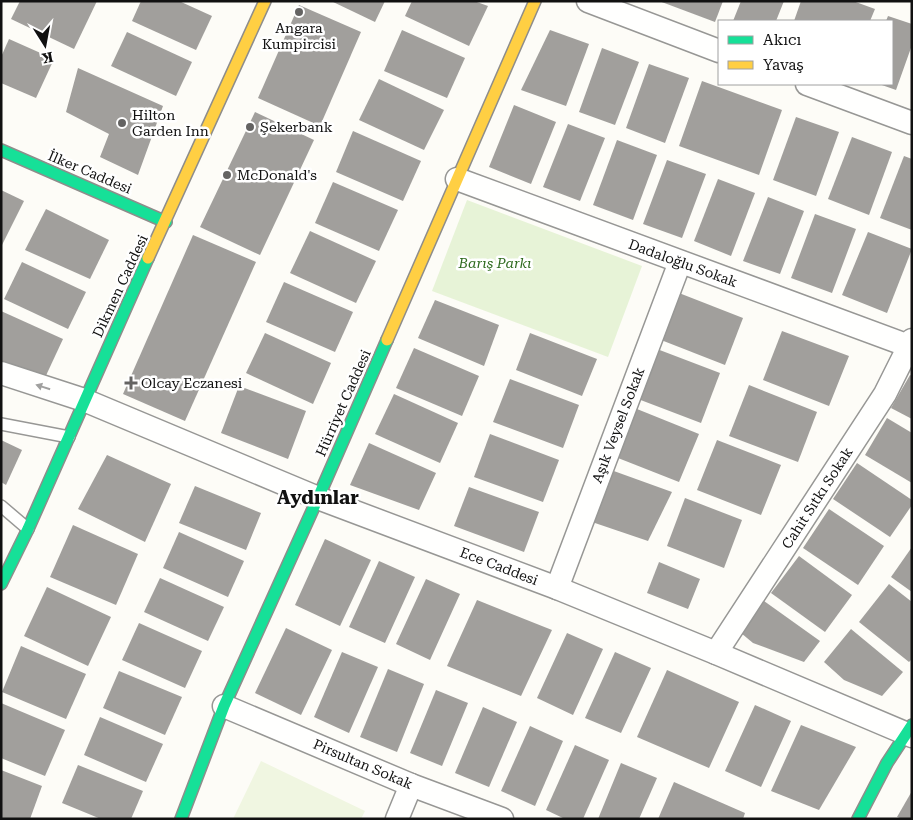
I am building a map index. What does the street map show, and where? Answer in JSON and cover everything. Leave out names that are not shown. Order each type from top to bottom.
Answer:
[{"type":"street","name":"Dikmen Caddesi","points":[[1,584],[28,529],[84,400],[265,1]]},
{"type":"street","name":"Hürriyet Caddesi","points":[[181,819],[224,706],[318,498],[535,1]]},
{"type":"street","points":[[588,1],[718,51]]},
{"type":"street","points":[[811,85],[912,123]]},
{"type":"street","name":"İlker Caddesi","points":[[1,150],[166,222]]},
{"type":"street","name":"Dadaloğlu Sokak","points":[[457,179],[680,262],[910,343]]},
{"type":"street","name":"Aşık Veysel Sokak","points":[[557,588],[680,262]]},
{"type":"street","name":"Cahit Sıtkı Sokak","points":[[716,653],[886,394],[910,343]]},
{"type":"street","name":"Ece Caddesi","points":[[1,373],[84,400],[318,498],[557,588],[910,731]]},
{"type":"street","name":"Pirsultan Sokak","points":[[224,706],[411,785],[502,819]]},
{"type":"street","points":[[858,819],[887,763],[910,731]]},
{"type":"street","points":[[397,819],[411,785]]},
{"type":"lane","points":[[1,424],[69,437]]},
{"type":"lane","points":[[1,506],[28,529]]},
{"type":"green space","name":"Barış Parkı","points":[[467,200],[642,266],[608,357],[432,291]]},
{"type":"green space","points":[[261,761],[365,811],[361,819],[233,819]]},
{"type":"building","points":[[20,1],[97,1],[74,49],[11,19]]},
{"type":"building","points":[[141,1],[179,1],[212,16],[196,50],[132,21]]},
{"type":"building","points":[[331,1],[385,1],[375,22]]},
{"type":"building","points":[[412,1],[474,1],[488,6],[469,46],[405,16]]},
{"type":"building","points":[[659,1],[723,1],[715,22]]},
{"type":"building","points":[[741,1],[784,1],[776,20],[733,20]]},
{"type":"building","points":[[801,1],[853,1],[875,9],[870,20],[794,20]]},
{"type":"building","points":[[299,5],[361,32],[320,126],[258,98]]},
{"type":"building","points":[[888,16],[912,24],[912,45],[896,90],[882,85],[893,85],[893,20],[886,20]]},
{"type":"building","points":[[402,30],[465,58],[447,98],[384,71]]},
{"type":"building","points":[[550,30],[589,44],[566,106],[521,90]]},
{"type":"building","points":[[127,32],[192,62],[176,96],[111,66]]},
{"type":"building","points":[[9,39],[54,59],[36,98],[1,83],[1,57]]},
{"type":"building","points":[[602,48],[639,62],[615,125],[579,112]]},
{"type":"building","points":[[649,64],[689,78],[665,143],[626,128]]},
{"type":"building","name":"Hilton Garden Inn","points":[[78,68],[163,106],[138,175],[100,157],[109,134],[66,112]]},
{"type":"building","points":[[379,79],[444,110],[424,150],[359,120]]},
{"type":"building","points":[[702,81],[782,110],[759,175],[679,146]]},
{"type":"building","points":[[514,105],[556,122],[531,184],[489,167]]},
{"type":"building","points":[[255,112],[314,140],[260,255],[200,227]]},
{"type":"building","points":[[796,117],[839,132],[816,196],[773,180]]},
{"type":"building","points":[[568,124],[605,138],[580,201],[543,187]]},
{"type":"building","points":[[353,131],[421,161],[403,201],[336,172]]},
{"type":"building","points":[[852,137],[892,152],[869,215],[828,199]]},
{"type":"building","points":[[617,140],[657,155],[633,220],[593,205]]},
{"type":"building","points":[[904,156],[912,159],[912,230],[880,218]]},
{"type":"building","points":[[667,160],[706,174],[682,238],[643,224]]},
{"type":"building","points":[[718,179],[755,193],[731,256],[694,241]]},
{"type":"building","points":[[333,182],[398,210],[379,251],[315,223]]},
{"type":"building","points":[[1,190],[24,201],[1,247]]},
{"type":"building","points":[[768,197],[804,211],[780,274],[743,261]]},
{"type":"building","points":[[46,209],[109,240],[90,279],[25,250]]},
{"type":"building","points":[[815,214],[856,229],[832,293],[791,278]]},
{"type":"building","points":[[310,231],[376,261],[356,303],[290,273]]},
{"type":"building","points":[[868,232],[912,249],[887,313],[842,295]]},
{"type":"building","points":[[193,235],[256,262],[185,421],[123,394]]},
{"type":"building","points":[[22,262],[86,292],[68,329],[4,299]]},
{"type":"building","points":[[284,282],[353,312],[335,352],[266,322]]},
{"type":"building","points":[[679,293],[743,318],[725,365],[661,340]]},
{"type":"building","points":[[435,300],[499,325],[484,366],[418,338]]},
{"type":"building","points":[[1,311],[63,339],[43,382],[1,368]]},
{"type":"building","points":[[782,331],[849,356],[829,406],[763,380]]},
{"type":"building","points":[[265,333],[331,363],[313,404],[246,373]]},
{"type":"building","points":[[530,333],[597,359],[582,396],[516,370]]},
{"type":"building","points":[[414,348],[479,376],[462,416],[396,388]]},
{"type":"building","points":[[657,349],[720,373],[701,423],[638,399]]},
{"type":"building","points":[[910,375],[912,376],[912,419],[891,408]]},
{"type":"building","points":[[510,379],[579,405],[563,448],[493,422]]},
{"type":"building","points":[[749,385],[817,412],[798,462],[729,436]]},
{"type":"building","points":[[239,386],[306,411],[288,459],[221,433]]},
{"type":"building","points":[[394,394],[458,423],[440,463],[375,434]]},
{"type":"building","points":[[637,409],[699,434],[679,482],[618,458]]},
{"type":"building","points":[[887,418],[912,433],[912,483],[865,455]]},
{"type":"building","points":[[490,434],[559,460],[543,502],[474,477]]},
{"type":"building","points":[[1,440],[22,450],[6,485],[1,482]]},
{"type":"building","points":[[717,440],[781,465],[761,515],[697,490]]},
{"type":"building","points":[[369,443],[436,473],[419,510],[350,485]]},
{"type":"building","points":[[107,455],[171,484],[145,542],[78,509]]},
{"type":"building","points":[[857,463],[912,500],[912,505],[890,537],[833,499]]},
{"type":"building","points":[[611,470],[672,492],[648,541],[592,522]]},
{"type":"building","points":[[195,486],[261,513],[246,550],[179,523]]},
{"type":"building","points":[[469,487],[539,512],[524,552],[454,526]]},
{"type":"building","points":[[685,498],[742,520],[724,568],[667,546]]},
{"type":"building","points":[[829,509],[884,546],[858,585],[803,548]]},
{"type":"building","points":[[73,525],[138,554],[116,605],[50,577]]},
{"type":"building","points":[[179,532],[244,561],[228,597],[163,568]]},
{"type":"building","points":[[325,539],[371,560],[340,626],[295,605]]},
{"type":"building","points":[[912,547],[912,592],[891,577]]},
{"type":"building","points":[[799,556],[852,595],[825,632],[771,593]]},
{"type":"building","points":[[379,561],[415,577],[385,643],[349,627]]},
{"type":"building","points":[[659,562],[700,579],[688,609],[647,593]]},
{"type":"building","points":[[160,578],[224,607],[208,641],[144,612]]},
{"type":"building","points":[[426,579],[460,594],[430,660],[396,644]]},
{"type":"building","points":[[889,584],[912,602],[912,659],[909,662],[859,622]]},
{"type":"building","points":[[47,587],[111,617],[88,666],[24,636]]},
{"type":"building","points":[[477,600],[552,630],[521,696],[447,666]]},
{"type":"building","points":[[764,601],[820,641],[804,662],[753,643],[741,633]]},
{"type":"building","points":[[139,623],[202,651],[185,688],[122,660]]},
{"type":"building","points":[[286,628],[332,650],[301,715],[255,693]]},
{"type":"building","points":[[851,629],[903,672],[882,696],[844,680],[824,662]]},
{"type":"building","points":[[567,633],[603,649],[573,715],[537,698]]},
{"type":"building","points":[[21,646],[86,674],[66,719],[2,692]]},
{"type":"building","points":[[342,652],[378,667],[349,733],[314,717]]},
{"type":"building","points":[[615,652],[651,668],[621,733],[585,718]]},
{"type":"building","points":[[388,669],[424,684],[397,752],[360,737]]},
{"type":"building","points":[[667,670],[739,702],[709,768],[637,737]]},
{"type":"building","points":[[119,671],[182,697],[165,735],[103,708]]},
{"type":"building","points":[[436,690],[468,703],[442,766],[410,753]]},
{"type":"building","points":[[1,703],[65,730],[45,776],[1,758]]},
{"type":"building","points":[[755,705],[791,721],[761,787],[725,771]]},
{"type":"building","points":[[483,707],[517,722],[489,787],[455,773]]},
{"type":"building","points":[[100,717],[163,744],[146,782],[84,755]]},
{"type":"building","points":[[801,725],[856,747],[819,810],[771,791]]},
{"type":"building","points":[[530,726],[563,741],[535,806],[501,791]]},
{"type":"building","points":[[575,745],[609,760],[583,819],[565,819],[546,810]]},
{"type":"building","points":[[621,763],[657,778],[639,819],[598,819]]},
{"type":"building","points":[[78,765],[143,791],[131,819],[101,819],[62,803]]},
{"type":"building","points":[[1,770],[42,786],[30,819],[1,819]]},
{"type":"building","points":[[674,782],[745,813],[743,819],[658,819]]},
{"type":"building","points":[[912,791],[912,819],[897,817]]},
{"type":"traffic: fast","points":[[1,150],[166,222]]},
{"type":"traffic: fast","points":[[1,584],[28,529],[148,258]]},
{"type":"traffic: fast","points":[[181,819],[224,706],[387,340]]},
{"type":"traffic: fast","points":[[858,819],[887,763],[912,725]]},
{"type":"traffic: slow","points":[[148,258],[265,1]]},
{"type":"traffic: slow","points":[[387,340],[535,1]]},
{"type":"place","name":"Angara Kumpircisi","points":[[299,12]]},
{"type":"place","name":"Hilton Garden Inn","points":[[122,123]]},
{"type":"place","name":"Şekerbank","points":[[250,127]]},
{"type":"place","name":"McDonald's","points":[[227,175]]},
{"type":"place","name":"Olcay Eczanesi","points":[[131,383]]},
{"type":"district","name":"Aydınlar","points":[[318,497]]}]
